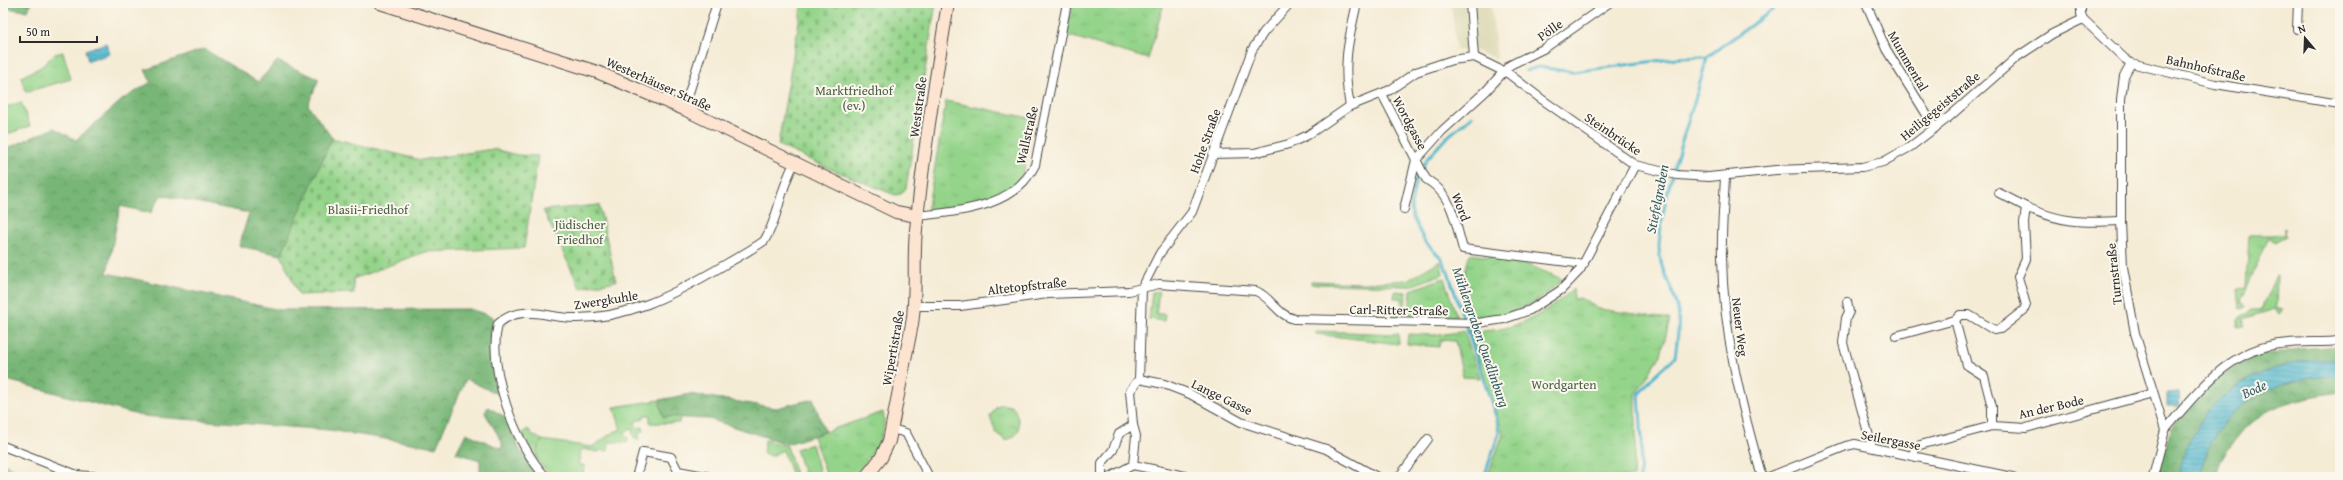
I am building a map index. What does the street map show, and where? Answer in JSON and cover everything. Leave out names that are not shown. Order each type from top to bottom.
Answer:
[{"type":"main road","name":"Westerhäuser Straße","points":[[380,3],[597,72],[684,109],[794,164],[896,212],[917,216]]},
{"type":"main road","name":"Weststraße","points":[[917,216],[948,3]]},
{"type":"main road","name":"Wipertistraße","points":[[866,477],[885,452],[892,429],[915,306],[917,216]]},
{"type":"street","points":[[684,109],[717,3]]},
{"type":"street","name":"Wallstraße","points":[[917,216],[965,209],[990,203],[1012,193],[1029,176],[1035,165],[1067,3]]},
{"type":"street","name":"Hohe Straße","points":[[1142,288],[1160,253],[1192,212],[1252,50],[1264,32],[1290,3]]},
{"type":"street","points":[[1350,106],[1345,84],[1346,50],[1357,3]]},
{"type":"street","points":[[1213,154],[1254,153],[1284,146],[1308,136],[1350,106],[1382,94],[1422,70],[1452,60],[1474,57],[1470,3]]},
{"type":"street","name":"Pölle","points":[[1506,73],[1516,61],[1552,44],[1609,3]]},
{"type":"street","name":"Mummental","points":[[1866,3],[1886,49],[1935,128]]},
{"type":"street","points":[[2081,3],[2081,14],[2083,19]]},
{"type":"street","points":[[2297,29],[2298,3]]},
{"type":"street","name":"Heiligegeiststraße","points":[[1725,176],[1776,170],[1848,168],[1873,165],[1901,153],[1935,128],[2017,58],[2052,34],[2083,19]]},
{"type":"street","name":"Bahnhofstraße","points":[[2083,19],[2131,63],[2215,84],[2340,104]]},
{"type":"street","name":"Steinbrücke","points":[[1474,57],[1481,58],[1506,73],[1635,165],[1673,174],[1709,177],[1725,176]]},
{"type":"street","name":"Turnstraße","points":[[2131,63],[2124,76],[2121,100],[2121,222],[2126,289],[2138,346],[2165,430]]},
{"type":"street","points":[[1417,162],[1442,131],[1506,73]]},
{"type":"street","name":"Wordgasse","points":[[1382,94],[1417,162],[1404,209]]},
{"type":"street","name":"Word","points":[[1417,162],[1426,179],[1437,185],[1447,197],[1463,249],[1584,264]]},
{"type":"street","name":"Zwergkuhle","points":[[546,477],[524,447],[511,417],[495,351],[495,337],[498,324],[507,316],[515,312],[574,318],[628,311],[656,302],[688,286],[764,241],[770,231],[788,174],[794,164]]},
{"type":"street","name":"Carl-Ritter-Straße","points":[[1142,288],[1159,284],[1253,290],[1263,295],[1286,317],[1295,320],[1461,324],[1504,319],[1536,307],[1569,283],[1584,264],[1635,165]]},
{"type":"street","name":"Neuer Weg","points":[[1725,176],[1722,256],[1729,343],[1744,416],[1762,477]]},
{"type":"street","points":[[1999,193],[2050,218],[2089,223],[2121,222]]},
{"type":"street","points":[[1896,336],[1955,320],[1960,315],[1969,315],[1994,330],[2000,329],[2024,310],[2026,306],[2018,276],[2026,260],[2024,223],[2026,207]]},
{"type":"street","points":[[1134,465],[1136,436],[1133,425],[1130,391],[1139,379],[1142,288]]},
{"type":"street","name":"Altetopfstraße","points":[[915,306],[960,306],[1048,294],[1129,291],[1142,288]]},
{"type":"street","points":[[1847,302],[1849,312],[1846,318],[1843,343],[1872,447]]},
{"type":"street","points":[[1955,320],[1967,365],[1984,376],[1992,407],[1992,426]]},
{"type":"street","points":[[2153,477],[2165,430],[2211,378],[2243,355],[2262,348],[2282,343],[2340,341]]},
{"type":"street","name":"Lange Gasse","points":[[1139,379],[1164,384],[1190,394],[1241,422],[1326,450],[1377,477]]},
{"type":"street","name":"An der Bode","points":[[1913,456],[1916,448],[1920,445],[1992,426],[2026,428],[2153,393]]},
{"type":"street","points":[[1102,477],[1102,463],[1113,450],[1120,434],[1133,425]]},
{"type":"street","points":[[892,429],[906,433],[929,477]]},
{"type":"street","points":[[1399,477],[1428,439]]},
{"type":"street","name":"Seilergasse","points":[[1769,477],[1846,446],[1860,445],[2012,477]]},
{"type":"street","points":[[3,446],[77,476],[102,477]]},
{"type":"street","points":[[636,477],[643,452],[671,457],[678,471],[686,475],[710,477]]},
{"type":"street","points":[[1110,477],[1134,465],[1190,477]]},
{"type":"shaded area","points":[[1451,3],[1491,3],[1497,59],[1474,50],[1456,50]]},
{"type":"green space","points":[[3,3],[31,3],[28,11],[3,8]]},
{"type":"green space","name":"Marktfriedhof (ev.)","points":[[802,3],[936,3],[906,188],[901,194],[895,195],[823,166],[778,145]]},
{"type":"green space","points":[[1073,3],[1164,3],[1148,59],[1066,35]]},
{"type":"green space","points":[[204,49],[258,82],[277,61],[319,79],[308,105],[332,138],[281,255],[239,246],[249,213],[161,195],[151,213],[120,206],[107,273],[280,310],[470,309],[493,317],[490,353],[499,395],[466,379],[436,447],[329,430],[142,416],[3,379],[3,150],[54,128],[76,140],[122,100],[151,82],[145,70]]},
{"type":"green space","points":[[63,52],[71,79],[26,92],[21,77],[41,67],[55,54]]},
{"type":"green space","points":[[946,101],[1030,118],[1026,160],[1017,182],[1010,189],[1000,195],[975,204],[927,212]]},
{"type":"green space","points":[[21,102],[30,126],[5,135],[3,129],[3,108]]},
{"type":"green space","name":"Blasii-Friedhof","points":[[332,138],[421,160],[493,149],[517,155],[538,156],[524,248],[425,252],[353,279],[354,293],[299,295],[281,255]]},
{"type":"green space","name":"Jüdischer Friedhof","points":[[599,205],[616,281],[580,288],[543,210]]},
{"type":"green space","points":[[2285,228],[2286,237],[2274,243],[2269,237],[2241,301],[2246,308],[2240,309],[2238,288],[2246,287],[2249,235],[2285,235]]},
{"type":"green space","points":[[1470,254],[1519,261],[1562,279],[1543,296],[1521,309],[1496,316],[1471,318],[1466,302],[1464,286],[1467,262]]},
{"type":"green space","points":[[1440,261],[1443,274],[1410,286],[1311,284],[1311,281],[1364,283],[1407,280]]},
{"type":"green space","points":[[2276,275],[2276,308],[2284,310],[2279,315],[2275,309],[2242,319],[2244,327],[2238,327],[2238,319],[2252,310],[2261,310]]},
{"type":"green space","points":[[1444,278],[1457,317],[1409,315],[1411,290]]},
{"type":"green space","name":"Wordgarten","points":[[1573,289],[1574,299],[1580,298],[1599,309],[1670,319],[1661,355],[1636,394],[1636,439],[1633,477],[1487,477],[1503,434],[1469,330],[1484,331],[1498,329],[1526,321],[1551,307]]},
{"type":"green space","points":[[1159,291],[1156,314],[1165,314],[1164,321],[1149,319],[1152,292]]},
{"type":"green space","points":[[1395,291],[1406,292],[1405,316],[1394,316],[1394,311],[1402,311],[1402,298],[1394,298]]},
{"type":"green space","points":[[1316,331],[1399,334],[1398,344],[1316,334]]},
{"type":"green space","points":[[1464,331],[1480,378],[1463,377],[1455,341],[1440,340],[1439,347],[1407,344],[1408,334],[1439,335]]},
{"type":"green space","points":[[2340,346],[2340,360],[2311,361],[2284,366],[2259,375],[2236,387],[2216,403],[2199,424],[2187,448],[2178,477],[2158,477],[2171,430],[2178,420],[2210,386],[2226,372],[2259,356],[2296,349]]},
{"type":"green space","points":[[2340,376],[2340,392],[2292,401],[2278,406],[2252,422],[2241,433],[2225,454],[2219,465],[2217,477],[2199,477],[2207,452],[2218,431],[2232,414],[2250,400],[2269,390],[2291,382]]},
{"type":"green space","points":[[690,394],[776,408],[813,399],[825,432],[787,444],[709,419],[663,417],[659,400]]},
{"type":"green space","points":[[659,400],[663,417],[680,417],[679,423],[650,423],[650,415],[644,415],[644,418],[635,422],[637,428],[643,427],[644,431],[639,432],[639,439],[634,439],[632,429],[624,432],[628,439],[627,442],[609,442],[608,451],[600,450],[599,452],[582,449],[578,464],[585,466],[582,477],[552,477],[537,460],[538,447],[542,440],[592,447],[612,433],[621,429],[614,407]]},
{"type":"green space","points":[[1002,404],[1013,407],[1019,422],[1018,431],[1015,435],[1005,440],[996,433],[990,417],[997,406]]},
{"type":"green space","points":[[488,407],[507,418],[519,449],[537,471],[531,475],[532,477],[480,477],[480,460],[456,453],[466,433],[502,449],[502,442],[485,413]]},
{"type":"green space","points":[[883,412],[883,430],[880,439],[871,455],[853,477],[827,477],[813,436]]},
{"type":"green space","points":[[528,429],[533,435],[542,440],[538,447],[537,460],[522,433]]},
{"type":"green space","points":[[765,440],[787,446],[796,475],[792,476],[783,450],[772,456],[763,453]]},
{"type":"green space","points":[[812,444],[821,477],[805,477],[796,449]]},
{"type":"green space","points":[[3,464],[34,477],[3,477]]},
{"type":"water","points":[[106,43],[110,54],[88,61],[85,50]]},
{"type":"water","name":"Bode","points":[[2312,360],[2340,360],[2340,376],[2291,382],[2269,390],[2250,400],[2232,414],[2218,431],[2207,452],[2199,477],[2178,477],[2185,451],[2195,429],[2224,395],[2243,383],[2264,373],[2287,365]]},
{"type":"water","points":[[2179,392],[2180,406],[2167,406],[2167,393]]},
{"type":"waterway","name":"Mühlengraben Quedlinburg","points":[[1526,71],[1538,67],[1573,72],[1678,58],[1707,57],[1782,3]]},
{"type":"waterway","name":"Stiefelgraben","points":[[1640,477],[1642,440],[1639,394],[1650,380],[1675,357],[1678,334],[1678,311],[1674,295],[1661,263],[1659,254],[1662,221],[1672,173],[1707,57]]},
{"type":"waterway","name":"Mühlengraben Quedlinburg","points":[[1472,116],[1445,139],[1428,158],[1416,178],[1411,205],[1412,216],[1425,242],[1441,258],[1448,272],[1497,420],[1499,433],[1484,477]]}]
